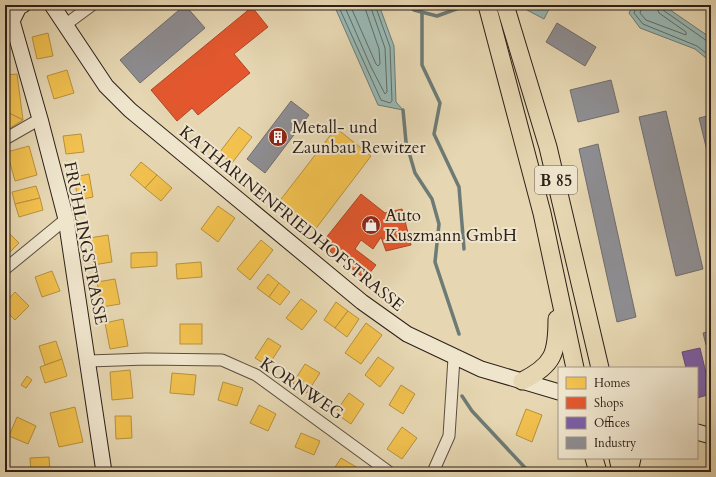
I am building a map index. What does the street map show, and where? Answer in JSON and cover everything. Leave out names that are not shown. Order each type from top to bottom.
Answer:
[{"type":"main road","name":"B 85","points":[[487,5],[521,131],[556,277],[575,367]]},
{"type":"main road","name":"B 85","points":[[505,5],[548,147],[600,367]]},
{"type":"main road","points":[[522,381],[544,368],[555,354],[557,343],[556,277]]},
{"type":"main road","points":[[594,459],[598,472]]},
{"type":"main road","points":[[618,459],[620,472]]},
{"type":"main road","points":[[629,472],[632,459]]},
{"type":"street","name":"FRÜHLINGSTRASSE","points":[[22,5],[8,19],[40,119],[66,219],[89,361],[104,472]]},
{"type":"street","name":"KATHARINENFRIEDHOFSTRASSE","points":[[52,5],[106,86],[130,110],[362,302],[407,334],[454,358],[481,369],[558,392]]},
{"type":"street","points":[[65,25],[92,5]]},
{"type":"street","points":[[5,139],[40,119]]},
{"type":"street","points":[[5,269],[66,219]]},
{"type":"street","points":[[433,472],[449,436],[454,358]]},
{"type":"street","name":"KORNWEG","points":[[89,361],[146,359],[222,360],[256,375],[388,472]]},
{"type":"street","points":[[698,432],[711,436]]},
{"type":"water","points":[[334,5],[379,5],[394,46],[396,102],[403,110],[378,105]]},
{"type":"water","points":[[529,5],[551,5],[544,19],[527,10]]},
{"type":"water","points":[[633,5],[663,5],[711,38],[711,62],[695,49],[640,28],[629,13]]},
{"type":"building: Homes","points":[[48,33],[53,56],[37,59],[32,37]]},
{"type":"building: Homes","points":[[67,70],[74,93],[54,99],[47,76]]},
{"type":"building: Homes","points":[[17,74],[23,120],[5,111],[5,75]]},
{"type":"building: Homes","points":[[5,111],[23,120],[5,131]]},
{"type":"building: Homes","points":[[239,127],[252,137],[232,163],[219,153]]},
{"type":"building: Homes","points":[[336,128],[371,156],[314,231],[278,203]]},
{"type":"building: Homes","points":[[81,134],[84,152],[66,154],[63,136]]},
{"type":"building: Homes","points":[[29,146],[37,175],[15,181],[7,152]]},
{"type":"building: Homes","points":[[141,162],[157,175],[145,188],[130,175]]},
{"type":"building: Homes","points":[[89,174],[93,197],[78,200],[74,177]]},
{"type":"building: Homes","points":[[157,175],[172,188],[161,201],[145,188]]},
{"type":"building: Homes","points":[[36,186],[40,198],[15,204],[12,192]]},
{"type":"building: Homes","points":[[40,198],[43,210],[19,217],[15,204]]},
{"type":"building: Homes","points":[[218,206],[235,218],[218,242],[201,229]]},
{"type":"building: Homes","points":[[5,229],[19,243],[5,257]]},
{"type":"building: Homes","points":[[108,235],[112,262],[93,265],[89,238]]},
{"type":"building: Homes","points":[[261,240],[273,250],[250,280],[237,269]]},
{"type":"building: Homes","points":[[157,252],[157,266],[131,268],[131,253]]},
{"type":"building: Homes","points":[[201,262],[202,277],[177,279],[176,264]]},
{"type":"building: Homes","points":[[52,271],[60,291],[42,297],[35,277]]},
{"type":"building: Homes","points":[[268,274],[279,283],[269,297],[257,288]]},
{"type":"building: Homes","points":[[115,279],[120,304],[102,307],[97,282]]},
{"type":"building: Homes","points":[[279,283],[290,292],[280,305],[269,297]]},
{"type":"building: Homes","points":[[15,292],[29,306],[15,320],[5,310],[5,303]]},
{"type":"building: Homes","points":[[301,299],[317,311],[302,330],[286,318]]},
{"type":"building: Homes","points":[[336,302],[348,311],[335,328],[324,320]]},
{"type":"building: Homes","points":[[348,311],[359,319],[347,337],[335,328]]},
{"type":"building: Homes","points":[[123,319],[128,346],[110,349],[105,323]]},
{"type":"building: Homes","points":[[366,323],[382,335],[361,364],[345,353]]},
{"type":"building: Homes","points":[[180,324],[202,324],[202,344],[180,344]]},
{"type":"building: Homes","points":[[268,338],[281,346],[268,366],[255,358]]},
{"type":"building: Homes","points":[[56,341],[62,359],[45,365],[39,346]]},
{"type":"building: Homes","points":[[378,357],[394,368],[380,387],[365,375]]},
{"type":"building: Homes","points":[[62,359],[67,376],[45,383],[40,367]]},
{"type":"building: Homes","points":[[305,364],[320,373],[307,393],[293,383]]},
{"type":"building: Homes","points":[[130,370],[133,398],[112,400],[110,372]]},
{"type":"building: Homes","points":[[172,373],[196,375],[194,395],[170,393]]},
{"type":"building: Homes","points":[[27,376],[32,380],[26,388],[21,385]]},
{"type":"building: Homes","points":[[223,382],[243,388],[237,406],[218,400]]},
{"type":"building: Homes","points":[[401,385],[415,394],[403,414],[389,405]]},
{"type":"building: Homes","points":[[349,393],[364,404],[351,424],[335,413]]},
{"type":"building: Homes","points":[[259,405],[276,414],[268,431],[250,423]]},
{"type":"building: Homes","points":[[75,407],[83,442],[59,447],[50,413]]},
{"type":"building: Homes","points":[[526,409],[542,415],[532,442],[516,435]]},
{"type":"building: Homes","points":[[115,416],[131,416],[132,438],[116,439]]},
{"type":"building: Homes","points":[[17,417],[36,426],[28,444],[9,436]]},
{"type":"building: Homes","points":[[402,427],[417,438],[402,459],[387,449]]},
{"type":"building: Homes","points":[[301,433],[320,441],[314,455],[295,447]]},
{"type":"building: Homes","points":[[49,457],[50,472],[31,472],[30,458]]},
{"type":"building: Homes","points":[[341,458],[358,468],[356,472],[332,472]]},
{"type":"building: Homes","points":[[143,468],[144,472],[120,472],[120,469]]},
{"type":"building: Shops","points":[[252,7],[268,27],[234,54],[250,73],[198,115],[192,108],[177,121],[151,90]]},
{"type":"building: Shops","name":"Auto Kuszmann GmbH","points":[[361,194],[385,213],[402,209],[411,245],[386,251],[381,237],[373,249],[361,240],[355,249],[376,265],[365,279],[321,244]]},
{"type":"building: Offices","points":[[700,348],[711,394],[698,398],[698,367],[686,367],[682,352]]},
{"type":"building: Industry","points":[[185,5],[205,28],[140,83],[120,60]]},
{"type":"building: Industry","points":[[557,23],[596,47],[585,66],[546,42]]},
{"type":"building: Industry","points":[[611,80],[619,112],[578,122],[570,90]]},
{"type":"building: Industry","name":"Metall- und Zaunbau Rewitzer","points":[[291,101],[309,115],[265,173],[247,159]]},
{"type":"building: Industry","points":[[666,111],[703,269],[676,276],[639,117]]},
{"type":"building: Industry","points":[[711,115],[711,167],[699,118]]},
{"type":"building: Industry","points":[[598,144],[636,317],[617,322],[579,149]]},
{"type":"building: Industry","points":[[711,331],[711,344],[706,345],[703,333]]},
{"type":"waterway","points":[[408,5],[414,10],[437,16],[459,8]]},
{"type":"waterway","points":[[422,12],[422,65],[440,103],[434,134],[459,187],[464,249]]},
{"type":"waterway","points":[[403,110],[406,142],[415,173],[432,199],[439,224],[435,262],[459,334]]},
{"type":"waterway","points":[[462,396],[472,411],[529,472]]},
{"type":"place","name":"Metall- und Zaunbau Rewitzer","points":[[278,137]]},
{"type":"place","name":"Auto Kuszmann GmbH","points":[[371,225]]}]
